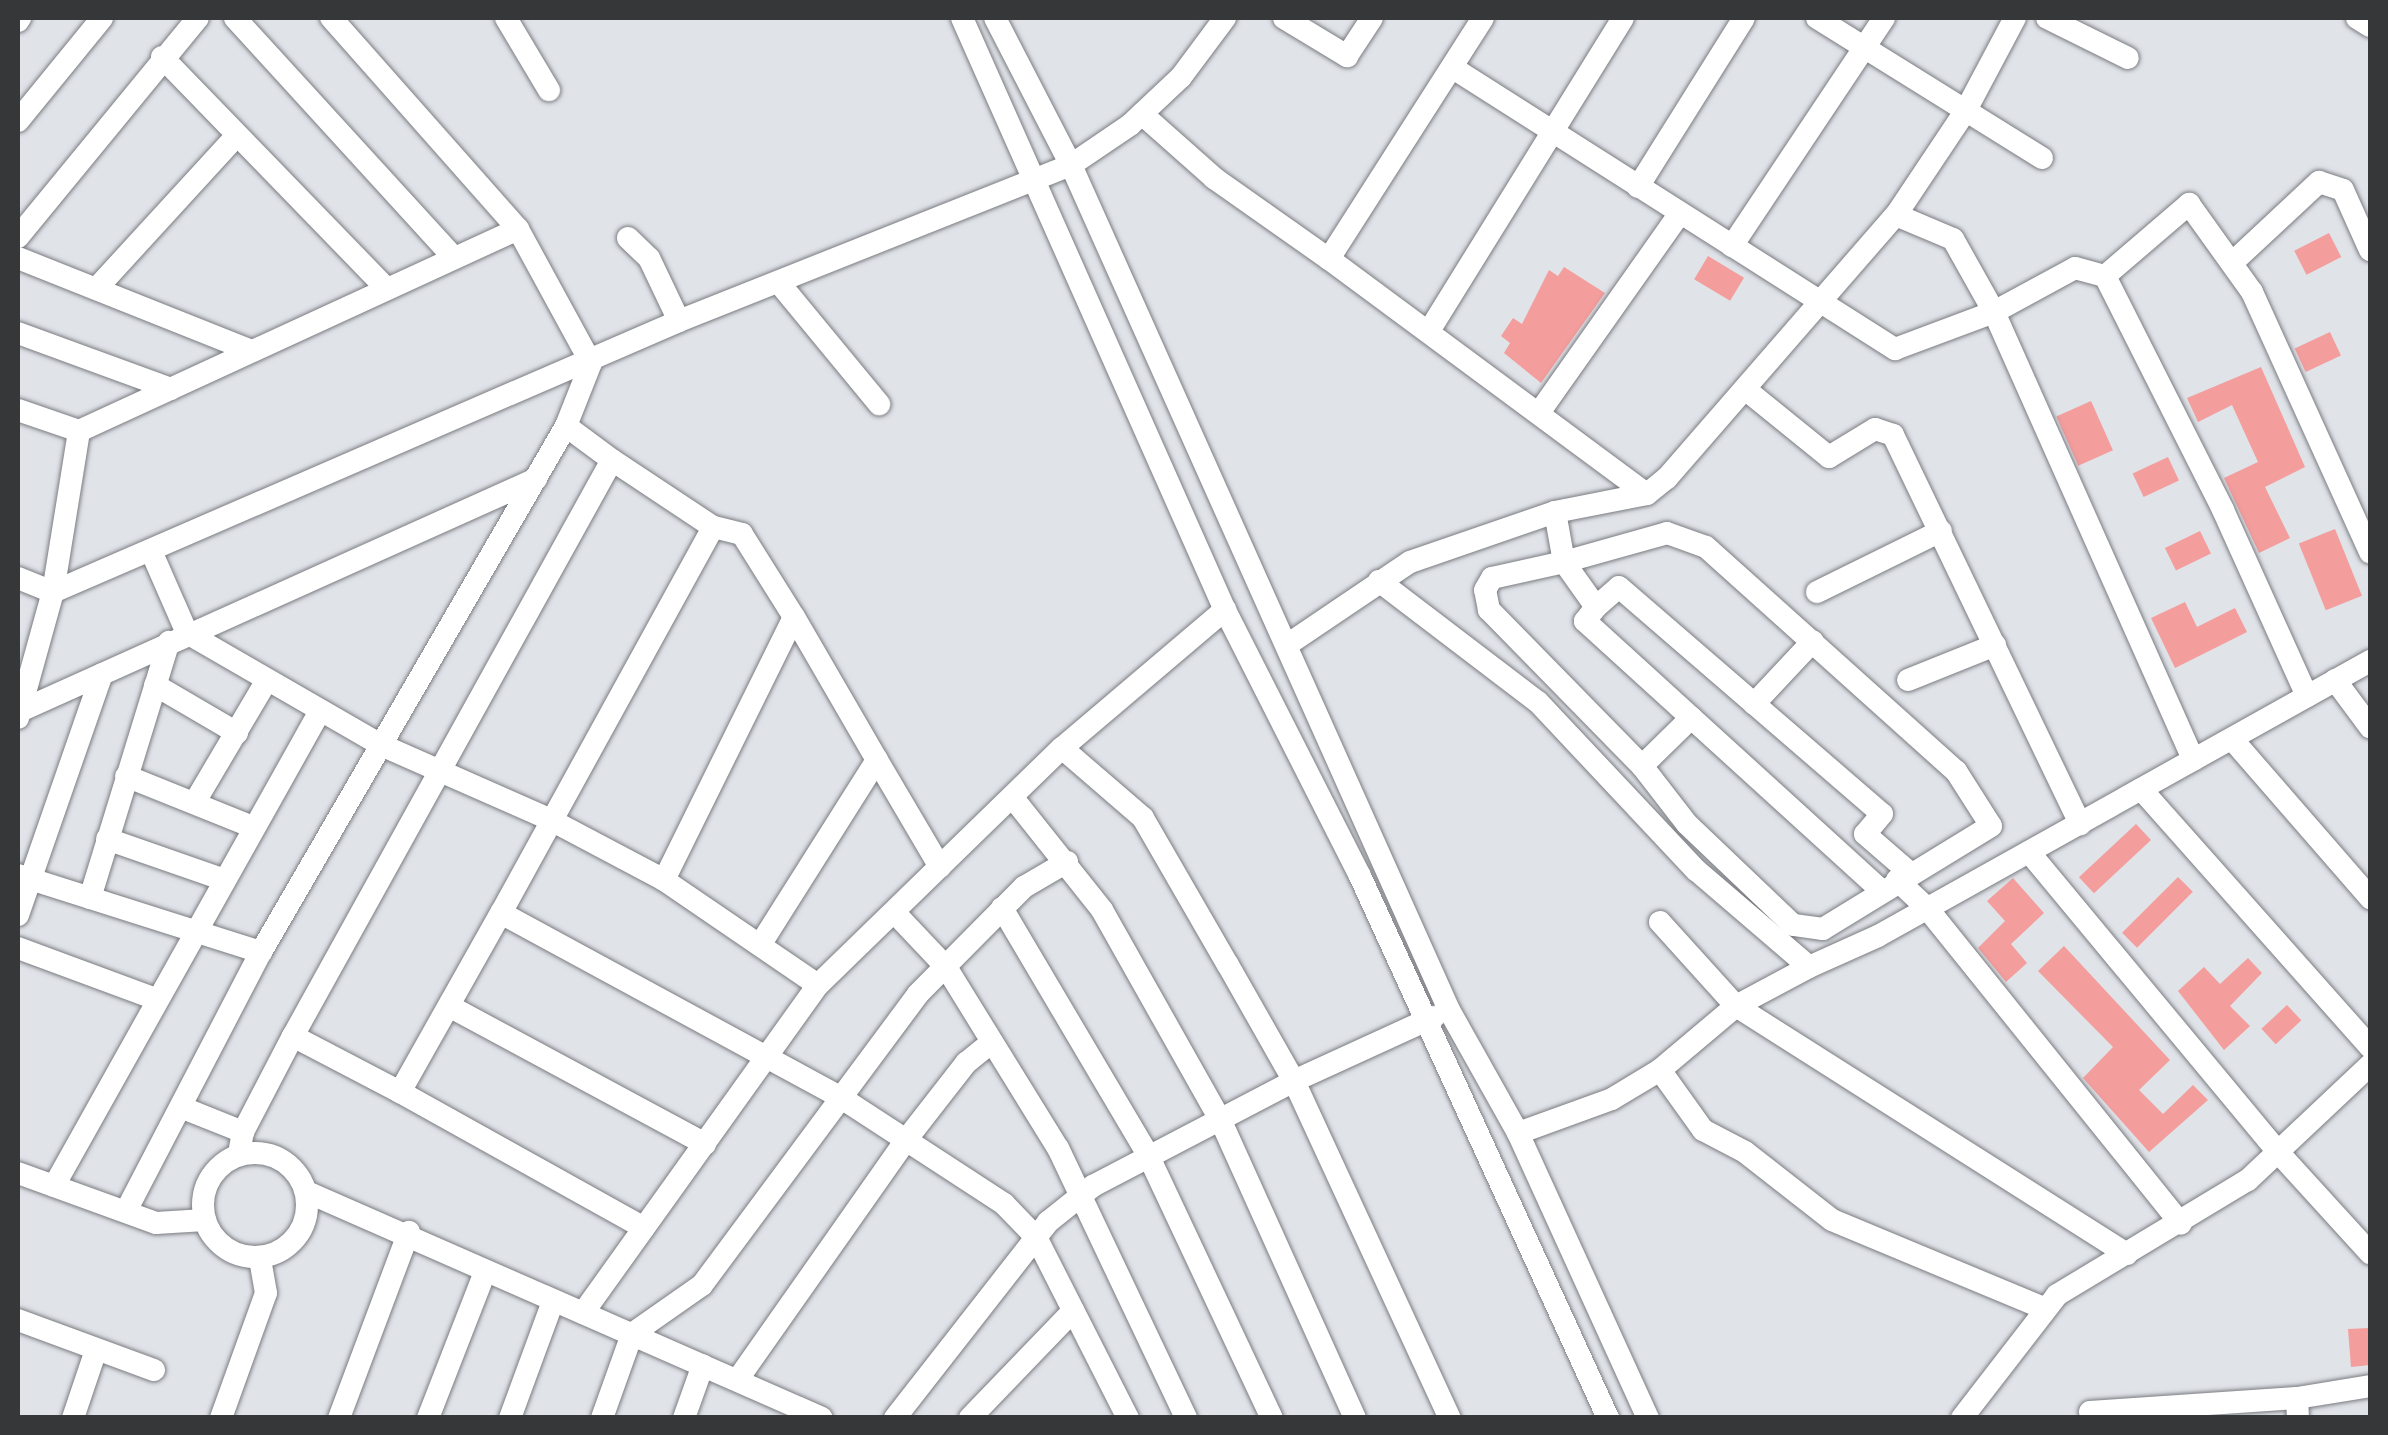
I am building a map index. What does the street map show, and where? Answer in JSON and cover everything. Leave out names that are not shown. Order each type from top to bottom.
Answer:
[{"type":"street","points":[[18,121],[102,18]]},
{"type":"street","points":[[18,237],[162,57],[198,18]]},
{"type":"street","points":[[234,18],[454,258]]},
{"type":"street","points":[[331,18],[518,228],[591,363]]},
{"type":"street","points":[[506,18],[550,90]]},
{"type":"street","points":[[962,18],[1038,180],[1225,610],[1360,876],[1422,1022],[1608,1418]]},
{"type":"street","points":[[995,18],[1071,166],[1254,584],[1287,645],[1449,1010],[1518,1133],[1648,1418]]},
{"type":"street","points":[[18,578],[53,592],[679,322],[1071,166],[1142,114],[1181,78],[1225,18]]},
{"type":"street","points":[[1284,18],[1347,56],[1372,18]]},
{"type":"street","points":[[1329,259],[1483,18]]},
{"type":"street","points":[[1430,331],[1624,18]]},
{"type":"street","points":[[1638,186],[1744,18]]},
{"type":"street","points":[[1817,18],[2042,158]]},
{"type":"street","points":[[1732,246],[1884,18]]},
{"type":"street","points":[[1287,645],[1410,562],[1556,512],[1647,494],[1746,389],[1896,214],[1966,110],[2015,18]]},
{"type":"street","points":[[2047,18],[2128,58]]},
{"type":"street","points":[[2357,18],[2370,25]]},
{"type":"street","points":[[162,57],[388,289]]},
{"type":"street","points":[[1454,68],[1895,349],[1994,312],[2074,268],[2105,276],[2223,510],[2307,696]]},
{"type":"street","points":[[1142,114],[1214,178],[1542,410],[1647,494]]},
{"type":"street","points":[[97,288],[237,134]]},
{"type":"street","points":[[2232,264],[2319,182],[2343,190],[2370,250]]},
{"type":"street","points":[[2105,276],[2189,204],[2252,292],[2370,552]]},
{"type":"street","points":[[1542,410],[1680,213]]},
{"type":"street","points":[[1896,214],[1952,239],[1994,312],[2192,760]]},
{"type":"street","points":[[18,410],[78,431],[518,228]]},
{"type":"street","points":[[628,238],[649,258],[679,322]]},
{"type":"street","points":[[18,258],[252,351]]},
{"type":"street","points":[[780,284],[880,404]]},
{"type":"street","points":[[18,333],[171,388]]},
{"type":"street","points":[[126,1211],[261,952],[378,744],[566,426],[591,363]]},
{"type":"street","points":[[1746,389],[1830,456],[1875,430],[1893,435],[2080,824]]},
{"type":"street","points":[[566,426],[713,527],[742,534],[940,867]]},
{"type":"street","points":[[19,714],[53,592],[78,431]]},
{"type":"street","points":[[307,1192],[298,1236],[260,1258],[222,1246],[204,1220],[207,1183],[241,1143],[293,1036],[612,460]]},
{"type":"street","points":[[19,714],[178,637],[536,479]]},
{"type":"street","points":[[1556,512],[1564,562],[1596,607]]},
{"type":"street","points":[[400,1092],[713,527]]},
{"type":"street","points":[[1816,592],[1941,531]]},
{"type":"street","points":[[1667,532],[1686,536],[1813,641],[1956,771],[1991,826],[1823,929],[1793,926],[1687,824],[1642,766],[1488,610],[1485,590],[1492,578],[1564,562],[1667,532]]},
{"type":"street","points":[[90,898],[155,686],[178,637],[151,552]]},
{"type":"street","points":[[1379,581],[1538,702],[1696,870],[1808,967]]},
{"type":"street","points":[[1843,856],[1882,814],[1618,586],[1585,621],[1843,856],[1896,881]]},
{"type":"street","points":[[583,1313],[818,985],[1062,748],[1225,610]]},
{"type":"street","points":[[664,880],[794,617]]},
{"type":"street","points":[[178,637],[267,680],[378,744],[549,820],[664,880],[818,985]]},
{"type":"street","points":[[1754,704],[1813,641]]},
{"type":"street","points":[[1908,680],[1995,645]]},
{"type":"street","points":[[1518,1133],[1612,1099],[1660,1070],[1736,1006],[1927,908],[2370,661]]},
{"type":"street","points":[[18,915],[24,877],[102,674]]},
{"type":"street","points":[[196,800],[267,680]]},
{"type":"street","points":[[2335,680],[2370,727]]},
{"type":"street","points":[[155,686],[237,733]]},
{"type":"street","points":[[54,1186],[192,930],[320,711]]},
{"type":"street","points":[[1642,766],[1691,718]]},
{"type":"street","points":[[2232,738],[2370,898]]},
{"type":"street","points":[[1062,748],[1143,818],[1294,1080],[1450,1418]]},
{"type":"street","points":[[760,945],[876,760]]},
{"type":"street","points":[[126,776],[196,800],[253,826]]},
{"type":"street","points":[[2141,789],[2370,1047]]},
{"type":"street","points":[[1013,798],[1102,910],[1220,1119],[1355,1418]]},
{"type":"street","points":[[1865,834],[1896,881],[1927,908],[2181,1224]]},
{"type":"street","points":[[108,839],[222,879]]},
{"type":"street","points":[[2029,852],[2278,1152],[2370,1253]]},
{"type":"street","points":[[602,1418],[632,1334],[702,1286],[840,1097],[946,967],[1002,908],[1066,862]]},
{"type":"street","points":[[24,877],[261,952]]},
{"type":"street","points":[[1002,908],[1149,1157],[1272,1418]]},
{"type":"street","points":[[894,912],[946,967],[1083,1195],[1186,1418]]},
{"type":"street","points":[[501,913],[840,1097],[1004,1204],[1036,1237],[1128,1418]]},
{"type":"street","points":[[1660,922],[1736,1006],[2127,1254]]},
{"type":"street","points":[[18,948],[156,1000]]},
{"type":"street","points":[[449,1006],[704,1144]]},
{"type":"street","points":[[895,1418],[1036,1237],[1083,1195],[1294,1080],[1449,1010]]},
{"type":"street","points":[[293,1036],[644,1228]]},
{"type":"street","points":[[738,1380],[906,1140],[966,1063],[992,1042]]},
{"type":"street","points":[[1962,1418],[2043,1308],[2181,1224],[2278,1152],[2370,1065]]},
{"type":"street","points":[[1660,1070],[1703,1130],[1746,1152],[1832,1220],[2043,1308]]},
{"type":"street","points":[[183,1108],[241,1143],[282,1160],[307,1192],[409,1232],[486,1272],[738,1380],[774,1407],[822,1418]]},
{"type":"street","points":[[18,1173],[172,1225],[204,1220]]},
{"type":"street","points":[[339,1418],[409,1232]]},
{"type":"street","points":[[221,1418],[266,1293],[260,1258]]},
{"type":"street","points":[[428,1418],[486,1272]]},
{"type":"street","points":[[510,1418],[553,1300]]},
{"type":"street","points":[[970,1418],[1073,1310]]},
{"type":"street","points":[[18,1320],[154,1370]]},
{"type":"street","points":[[73,1418],[96,1350]]},
{"type":"street","points":[[684,1418],[703,1365]]},
{"type":"street","points":[[2090,1412],[2298,1408],[2370,1386]]},
{"type":"building","points":[[2329,233],[2341,257],[2307,275],[2294,251]]},
{"type":"building","points":[[1708,256],[1744,278],[1730,301],[1694,279]]},
{"type":"building","points":[[1564,267],[1605,293],[1541,383],[1504,353],[1510,343],[1501,336],[1513,318],[1522,324],[1549,270],[1558,276]]},
{"type":"building","points":[[2330,332],[2341,356],[2306,372],[2295,348]]},
{"type":"building","points":[[2261,367],[2305,467],[2265,487],[2290,538],[2259,553],[2224,478],[2258,462],[2232,405],[2198,422],[2187,398]]},
{"type":"building","points":[[2091,401],[2113,450],[2078,466],[2056,416]]},
{"type":"building","points":[[2168,457],[2179,481],[2144,497],[2133,473]]},
{"type":"building","points":[[2335,529],[2362,596],[2326,610],[2299,544]]},
{"type":"building","points":[[2200,531],[2211,553],[2176,571],[2165,548]]},
{"type":"building","points":[[2185,602],[2197,627],[2235,608],[2247,632],[2175,668],[2151,618]]},
{"type":"building","points":[[2136,824],[2151,840],[2094,893],[2079,877]]},
{"type":"building","points":[[2178,877],[2193,892],[2137,948],[2122,933]]},
{"type":"building","points":[[2013,878],[2044,913],[2011,944],[2027,963],[2006,982],[1978,948],[2005,921],[1987,901]]},
{"type":"building","points":[[2064,946],[2170,1060],[2139,1090],[2163,1114],[2193,1085],[2208,1100],[2149,1152],[2083,1078],[2113,1047],[2038,971]]},
{"type":"building","points":[[2248,958],[2262,973],[2230,1006],[2250,1026],[2224,1050],[2178,991],[2204,967],[2220,984]]},
{"type":"building","points":[[2287,1005],[2301,1020],[2276,1044],[2261,1029]]},
{"type":"building","points":[[2370,1328],[2370,1365],[2351,1367],[2348,1329]]}]
